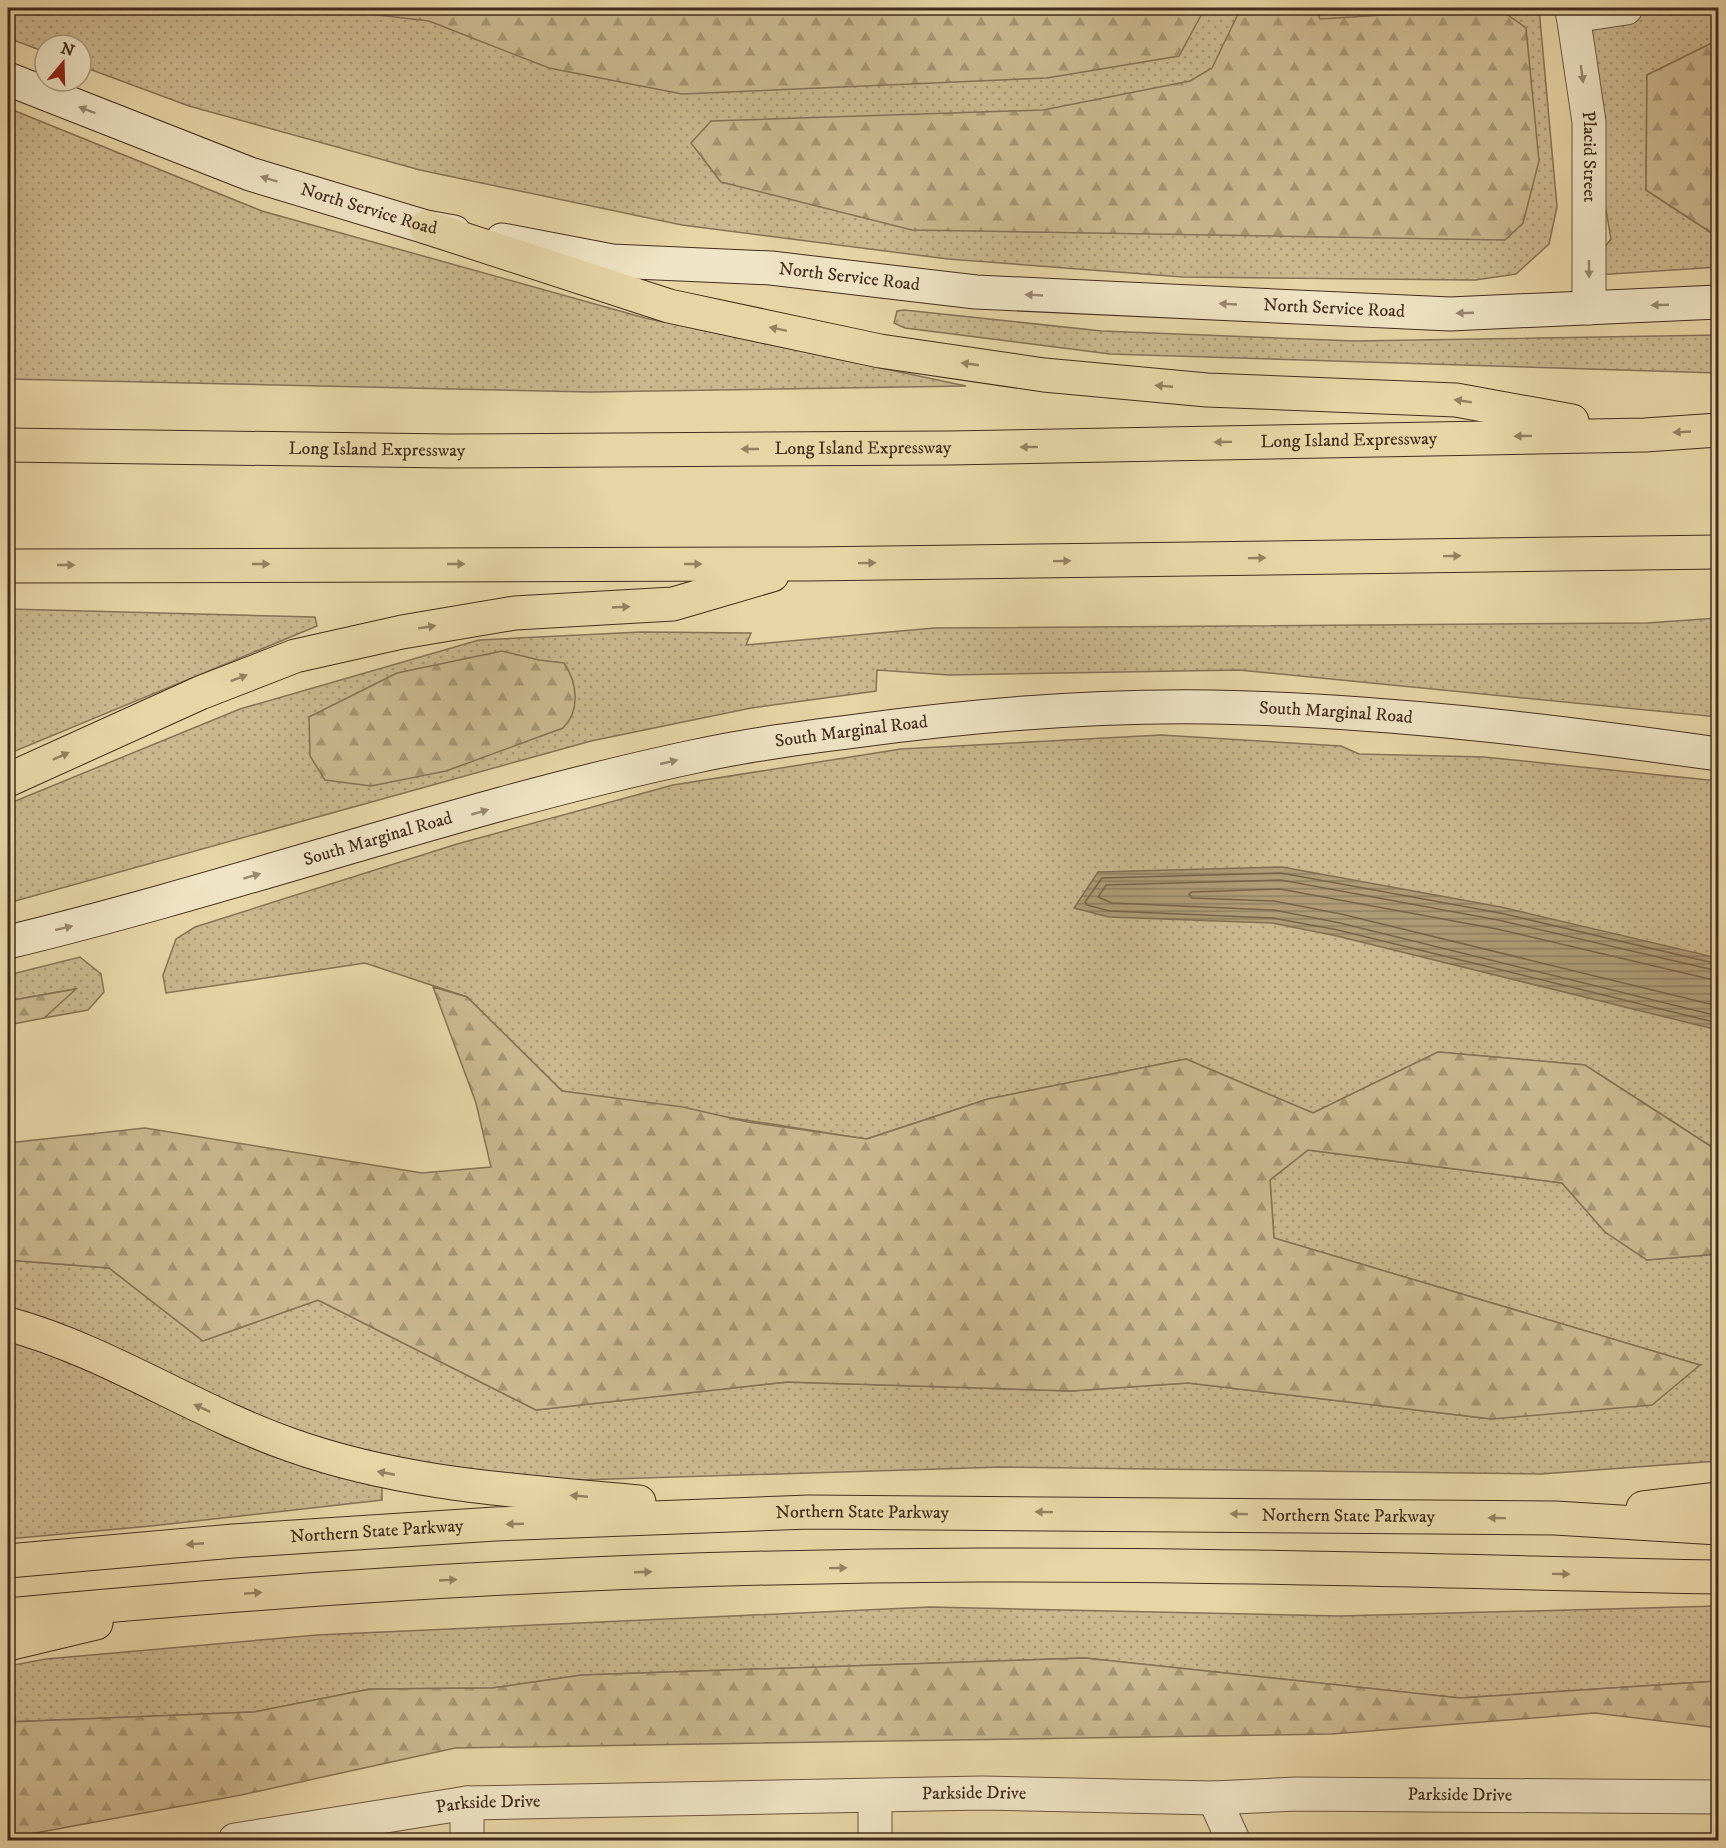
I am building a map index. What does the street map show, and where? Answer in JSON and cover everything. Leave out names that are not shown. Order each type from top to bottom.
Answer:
[{"type":"highway","points":[[426,227],[669,306],[880,351],[1044,375],[1207,390],[1456,400],[1645,435]]},
{"type":"highway","name":"Long Island Expressway","points":[[8,446],[448,451],[949,448],[1645,435],[1719,430]]},
{"type":"highway","points":[[8,566],[808,564],[1719,552]]},
{"type":"highway","points":[[8,780],[200,693],[295,656],[402,632],[515,613],[673,604],[808,564]]},
{"type":"highway","points":[[8,1324],[97,1358],[253,1431],[369,1470],[497,1489],[763,1514]]},
{"type":"highway","points":[[1555,1518],[1719,1499]]},
{"type":"highway","name":"Northern State Parkway","points":[[8,1561],[366,1532],[763,1514],[1004,1512],[1555,1518],[1719,1528]]},
{"type":"highway","points":[[8,1615],[330,1587],[588,1574],[953,1566],[1719,1577]]},
{"type":"highway","points":[[8,1644],[195,1598]]},
{"type":"main road","points":[[1573,12],[1626,8]]},
{"type":"main road","name":"Placid Street","points":[[1573,12],[1588,122],[1589,308]]},
{"type":"main road","name":"North Service Road","points":[[8,79],[250,174],[426,227],[612,261],[771,268],[976,292],[1450,314],[1719,302]]},
{"type":"main road","name":"South Marginal Road","points":[[8,942],[96,921],[586,782],[694,756],[911,723],[1055,710],[1214,707],[1430,720],[1719,754]]},
{"type":"main road","name":"Parkside Drive","points":[[235,1840],[467,1803],[875,1797],[982,1793],[1214,1798],[1296,1794],[1719,1797]]},
{"type":"main road","points":[[875,1797],[875,1840]]},
{"type":"main road","points":[[1214,1798],[1233,1840]]},
{"type":"main road","points":[[467,1803],[467,1840]]},
{"type":"green space","points":[[8,8],[1539,8],[1557,207],[1549,244],[1516,274],[1475,280],[1183,277],[948,259],[682,225],[420,170],[189,106],[93,70],[93,33],[33,33],[33,47],[8,38]]},
{"type":"green space","points":[[317,8],[1205,8],[1179,56],[1047,78],[682,94],[549,68],[429,21]]},
{"type":"green space","points":[[1236,8],[1316,8],[1320,19],[1498,8],[1526,28],[1539,161],[1523,223],[1505,240],[912,230],[721,182],[691,143],[711,121],[1043,110],[1190,81],[1212,68],[1238,14]]},
{"type":"green space","points":[[1626,8],[1718,8],[1718,40],[1647,75],[1646,190],[1718,237],[1718,267],[1582,276],[1611,239],[1573,16]]},
{"type":"green space","points":[[1718,40],[1718,237],[1646,190],[1647,75]]},
{"type":"green space","points":[[8,108],[262,211],[645,318],[966,386],[591,392],[8,379]]},
{"type":"green space","points":[[897,311],[1102,331],[1355,341],[1718,335],[1718,373],[1110,354],[905,328],[894,323]]},
{"type":"green space","points":[[8,609],[315,617],[317,626],[8,754]]},
{"type":"green space","points":[[1718,618],[1718,717],[1239,670],[949,675],[877,670],[876,691],[751,708],[591,741],[8,903],[8,804],[240,709],[479,640],[641,632],[751,633],[746,645],[934,628],[1647,623]]},
{"type":"green space","points":[[502,651],[539,660],[564,663],[572,679],[575,705],[569,721],[563,728],[446,771],[371,786],[325,780],[310,756],[309,717],[397,673]]},
{"type":"green space","points":[[1161,735],[1341,746],[1359,754],[1484,757],[1718,781],[1718,1151],[1585,1065],[1438,1052],[1313,1113],[1186,1059],[988,1099],[866,1139],[562,1091],[467,997],[365,963],[166,993],[163,975],[176,939],[195,927],[457,844],[673,785],[901,749]]},
{"type":"green space","points":[[80,957],[101,974],[104,992],[88,1010],[44,1018],[75,989],[8,1001],[8,975]]},
{"type":"green space","points":[[433,987],[467,997],[562,1091],[683,1107],[748,1122],[867,1139],[988,1099],[1186,1059],[1313,1113],[1438,1052],[1585,1065],[1718,1151],[1718,1254],[1647,1260],[1605,1232],[1562,1183],[1308,1150],[1270,1180],[1274,1238],[1700,1365],[1652,1405],[1492,1419],[1188,1383],[1071,1391],[787,1382],[536,1410],[318,1300],[203,1341],[109,1268],[8,1260],[8,1143],[145,1128],[422,1173],[491,1167],[476,1103]]},
{"type":"green space","points":[[76,989],[44,1018],[8,1025],[8,1001]]},
{"type":"green space","points":[[1308,1150],[1562,1183],[1605,1232],[1647,1260],[1718,1254],[1718,1461],[1541,1474],[1002,1467],[515,1482],[371,1458],[278,1424],[8,1311],[8,1260],[109,1268],[203,1341],[318,1300],[536,1410],[787,1382],[1071,1391],[1188,1383],[1492,1419],[1700,1365],[1274,1238],[1270,1180]]},
{"type":"green space","points":[[8,1337],[31,1343],[305,1466],[382,1487],[382,1500],[151,1526],[8,1539]]},
{"type":"green space","points":[[1718,1606],[1718,1681],[1460,1698],[1085,1658],[582,1675],[492,1688],[370,1689],[254,1712],[8,1722],[8,1666],[46,1659],[317,1635],[930,1607],[1340,1616]]},
{"type":"green space","points":[[1085,1658],[1460,1698],[1718,1681],[1718,1728],[1595,1713],[1332,1734],[455,1748],[241,1795],[8,1838],[8,1722],[254,1712],[370,1689],[492,1688],[582,1675]]},
{"type":"water","points":[[1282,867],[1501,907],[1718,958],[1718,1030],[1337,936],[1272,923],[1109,917],[1074,908],[1098,872]]}]
